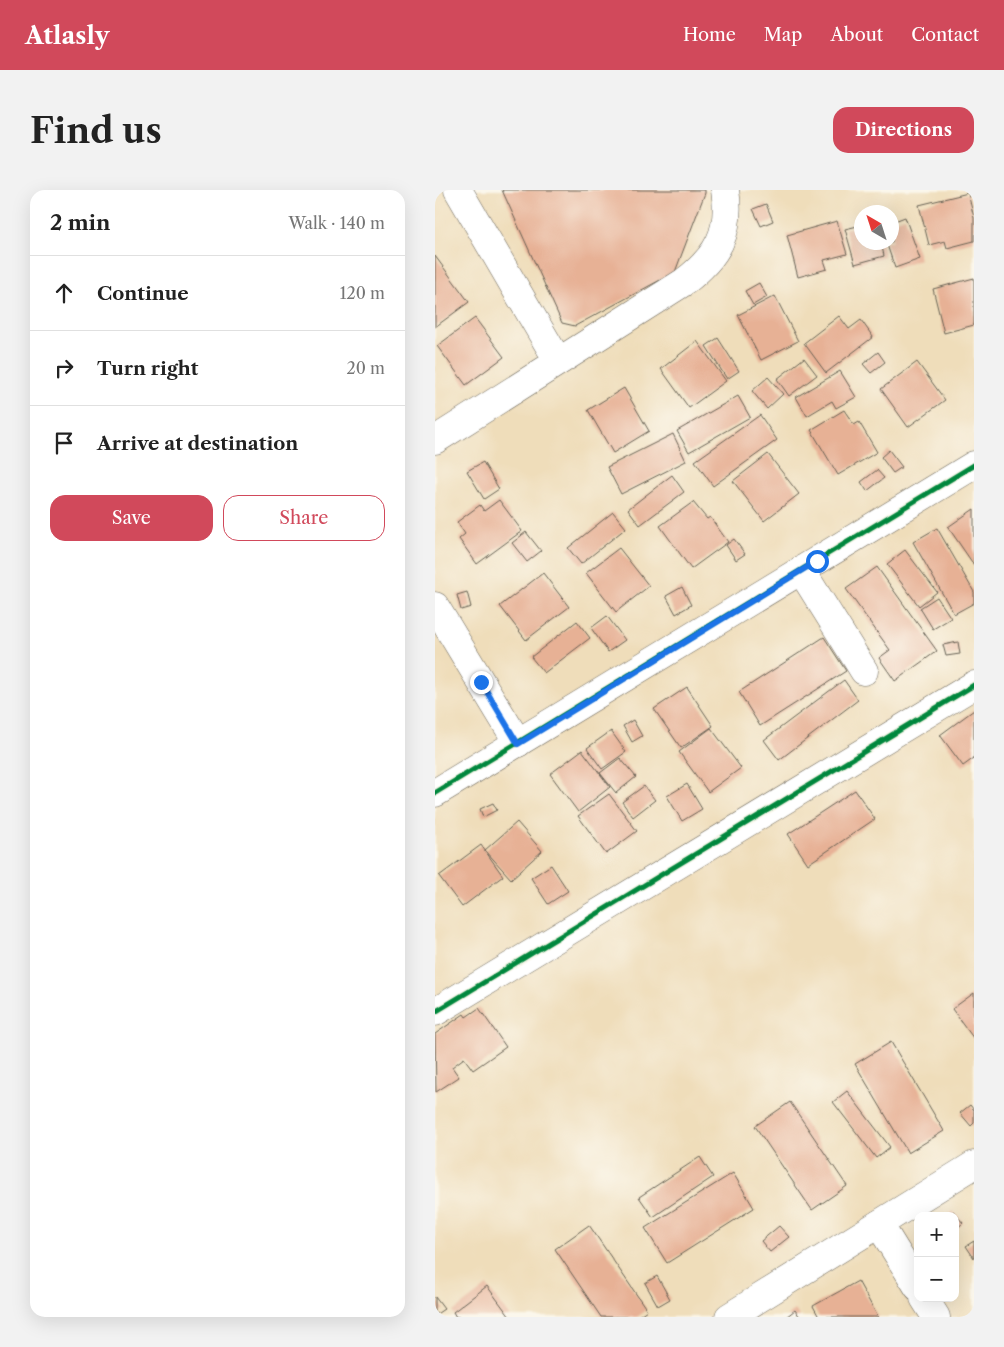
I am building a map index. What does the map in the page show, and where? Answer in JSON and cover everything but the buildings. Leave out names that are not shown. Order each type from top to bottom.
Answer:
[{"type":"street","points":[[458,190],[558,361]]},
{"type":"street","points":[[435,440],[684,282],[701,269],[723,235],[728,208],[725,190]]},
{"type":"street","points":[[435,793],[974,465]]},
{"type":"street","points":[[801,570],[864,671]]},
{"type":"street","points":[[435,606],[518,744]]},
{"type":"street","points":[[435,1012],[974,685]]},
{"type":"street","points":[[729,1317],[974,1165]]},
{"type":"street","points":[[879,1224],[914,1281]]},
{"type":"street","points":[[927,1302],[936,1317]]},
{"type":"cycle path","points":[[435,793],[974,465]]},
{"type":"cycle path","points":[[435,1012],[974,685]]},
{"type":"route","points":[[481,682],[518,744],[817,561]]}]
